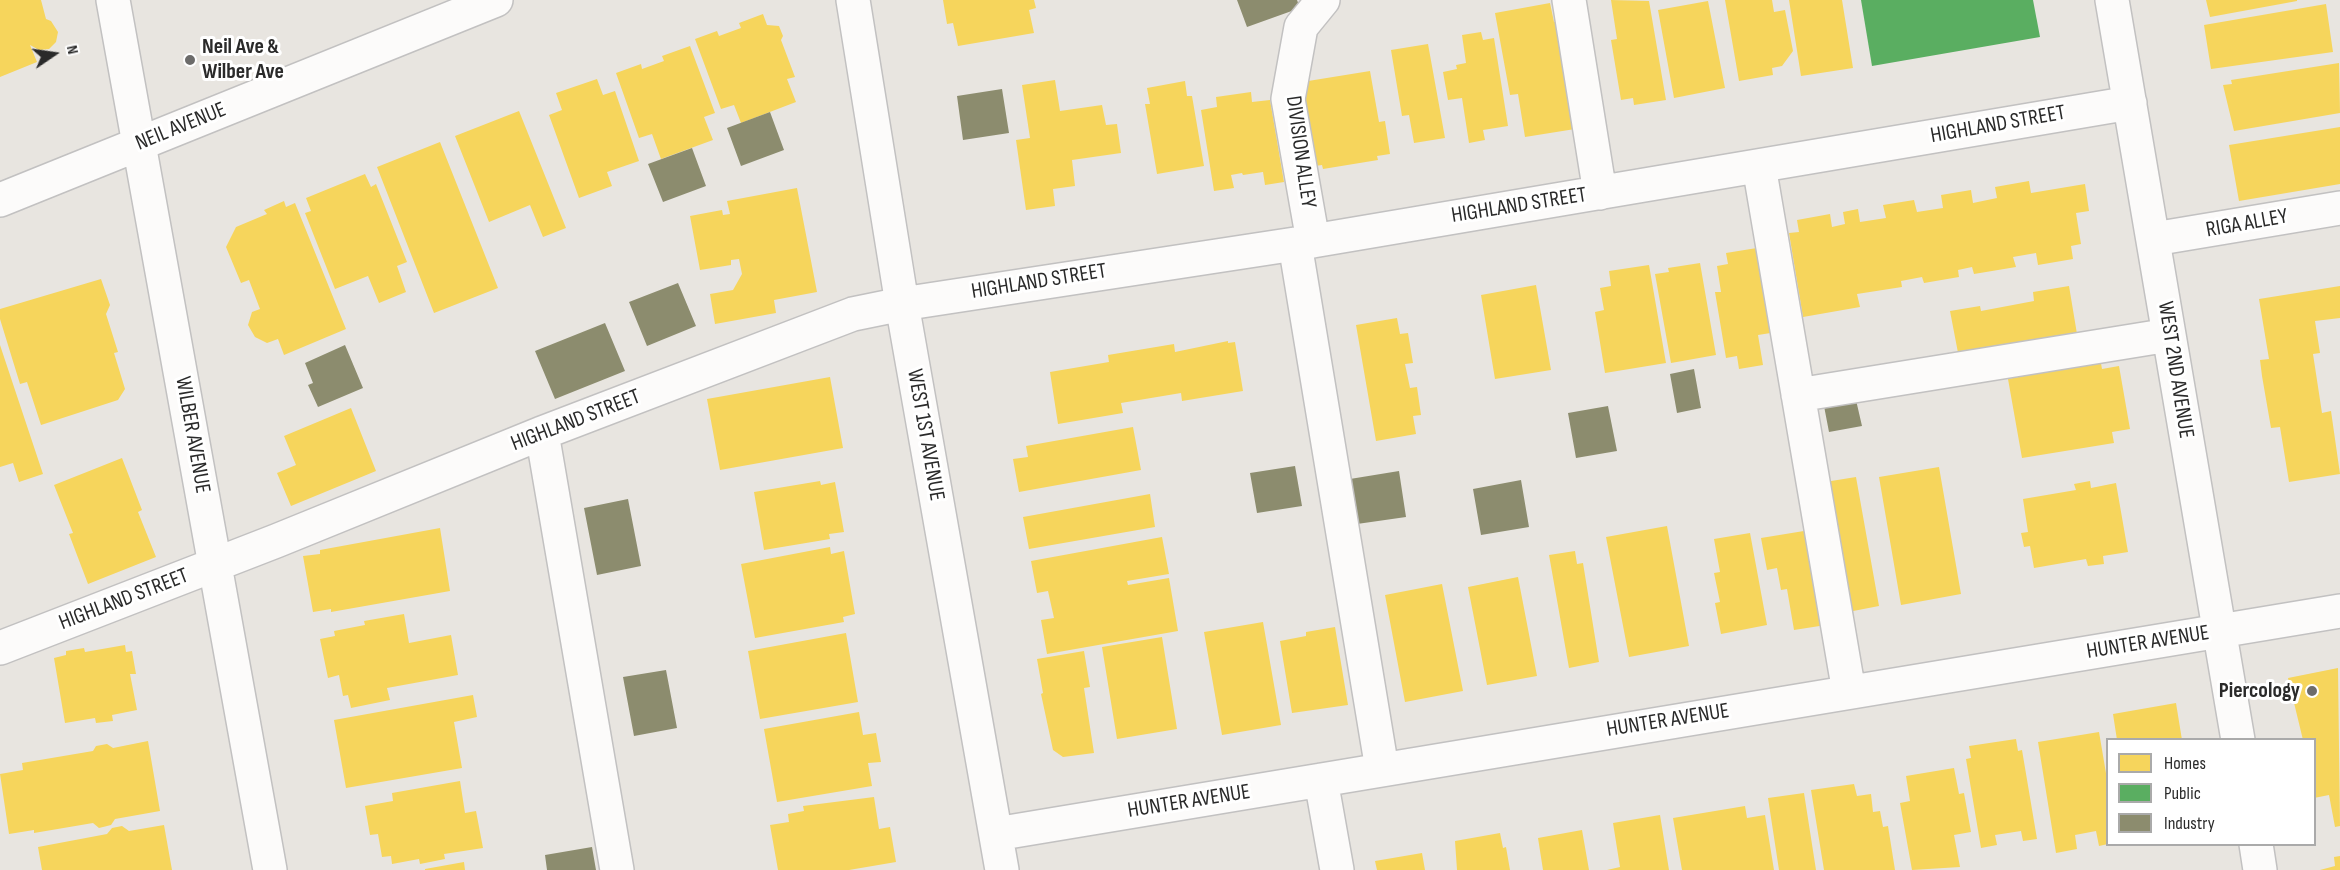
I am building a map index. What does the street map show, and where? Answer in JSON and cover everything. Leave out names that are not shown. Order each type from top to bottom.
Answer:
[{"type":"street","name":"WILBER AVENUE","points":[[113,0],[270,870]]},
{"type":"street","name":"NEIL AVENUE","points":[[0,200],[496,0]]},
{"type":"street","name":"WEST 1ST AVENUE","points":[[853,0],[902,304],[1002,870]]},
{"type":"street","name":"DIVISION ALLEY","points":[[1323,0],[1301,27],[1288,99],[1304,242],[1382,769]]},
{"type":"street","points":[[1569,0],[1600,193]]},
{"type":"street","name":"WEST 2ND AVENUE","points":[[2112,0],[2238,738]]},
{"type":"street","name":"HIGHLAND STREET","points":[[0,648],[542,433],[853,314],[902,304],[1304,242],[2130,103]]},
{"type":"street","points":[[1759,166],[1849,692]]},
{"type":"street","name":"RIGA ALLEY","points":[[2154,239],[2340,208]]},
{"type":"street","points":[[1798,395],[2169,334]]},
{"type":"street","points":[[542,433],[617,870]]},
{"type":"street","name":"HUNTER AVENUE","points":[[996,834],[2340,611]]},
{"type":"street","points":[[1321,780],[1337,870]]},
{"type":"street","points":[[2256,846],[2260,870]]},
{"type":"building: Homes","points":[[0,0],[41,0],[46,19],[51,21],[58,32],[56,42],[49,49],[39,50],[30,45],[37,62],[0,77]]},
{"type":"building: Homes","points":[[943,0],[1034,0],[1036,8],[1029,10],[1034,33],[958,46],[953,23],[947,24]]},
{"type":"building: Homes","points":[[1611,0],[1649,1],[1666,100],[1634,105],[1633,98],[1621,100],[1611,40],[1617,39]]},
{"type":"building: Homes","points":[[1725,0],[1772,0],[1774,12],[1785,10],[1793,51],[1782,66],[1772,68],[1773,75],[1739,81]]},
{"type":"building: Homes","points":[[1789,0],[1842,0],[1853,68],[1801,76]]},
{"type":"building: Homes","points":[[2206,0],[2297,0],[2297,1],[2210,17]]},
{"type":"building: Homes","points":[[1708,1],[1725,88],[1674,98],[1658,10]]},
{"type":"building: Homes","points":[[1550,3],[1554,22],[1557,21],[1575,129],[1525,137],[1518,94],[1510,95],[1495,13]]},
{"type":"building: Homes","points":[[2326,4],[2333,52],[2211,69],[2204,25]]},
{"type":"building: Homes","points":[[763,14],[767,25],[779,26],[783,36],[781,40],[795,77],[787,79],[796,102],[741,123],[734,105],[721,109],[695,39],[717,31],[719,36],[741,28],[739,23]]},
{"type":"building: Homes","points":[[1481,32],[1483,40],[1494,38],[1508,126],[1483,130],[1485,140],[1469,143],[1462,98],[1448,100],[1443,72],[1457,69],[1456,65],[1466,63],[1462,35]]},
{"type":"building: Homes","points":[[1428,44],[1445,138],[1414,143],[1409,115],[1402,116],[1391,50]]},
{"type":"building: Homes","points":[[690,46],[715,113],[704,117],[713,140],[661,159],[652,134],[639,138],[616,73],[641,64],[642,69],[664,61],[662,56]]},
{"type":"building: Homes","points":[[2339,63],[2340,113],[2234,131],[2223,85],[2232,84],[2231,80]]},
{"type":"building: Homes","points":[[1370,71],[1379,122],[1385,121],[1390,154],[1377,156],[1378,160],[1323,169],[1322,165],[1308,167],[1302,82]]},
{"type":"building: Homes","points":[[597,79],[603,95],[615,91],[639,161],[607,172],[612,186],[579,198],[549,115],[562,110],[556,93]]},
{"type":"building: Homes","points":[[1055,80],[1060,111],[1102,105],[1106,125],[1117,124],[1121,153],[1072,160],[1075,186],[1053,189],[1055,206],[1026,210],[1016,140],[1030,138],[1022,85]]},
{"type":"building: Homes","points":[[1185,81],[1187,96],[1192,96],[1204,166],[1157,174],[1145,104],[1150,104],[1147,88]]},
{"type":"building: Homes","points":[[1251,92],[1252,102],[1270,100],[1284,182],[1265,185],[1263,172],[1243,175],[1242,173],[1231,175],[1234,188],[1214,191],[1201,110],[1217,107],[1216,97]]},
{"type":"building: Homes","points":[[519,111],[566,228],[543,237],[530,205],[489,222],[455,136]]},
{"type":"building: Homes","points":[[2340,127],[2340,184],[2239,201],[2229,145]]},
{"type":"building: Homes","points":[[440,142],[498,288],[434,313],[377,167]]},
{"type":"building: Homes","points":[[365,174],[371,187],[376,184],[407,262],[397,266],[406,292],[379,303],[368,276],[335,289],[305,213],[311,211],[306,198]]},
{"type":"building: Homes","points":[[2029,181],[2031,193],[2085,184],[2089,211],[2076,213],[2081,244],[2071,246],[2073,259],[2038,265],[2036,253],[2013,257],[2016,267],[1974,274],[1972,267],[1958,270],[1959,277],[1924,283],[1922,277],[1901,281],[1902,287],[1857,294],[1860,307],[1803,317],[1789,233],[1799,232],[1797,220],[1830,214],[1832,227],[1845,224],[1843,212],[1858,209],[1860,222],[1886,218],[1883,205],[1914,200],[1917,212],[1943,208],[1941,195],[1971,190],[1973,203],[1997,198],[1995,187]]},
{"type":"building: Homes","points":[[797,188],[817,292],[774,300],[776,313],[715,324],[710,294],[733,290],[742,274],[739,259],[731,260],[731,265],[700,270],[690,216],[722,210],[723,215],[730,214],[727,201]]},
{"type":"building: Homes","points":[[284,201],[286,207],[295,203],[346,329],[284,355],[278,339],[267,343],[255,337],[248,325],[252,312],[260,309],[249,280],[241,283],[226,247],[236,227],[267,214],[264,210]]},
{"type":"building: Homes","points":[[1763,247],[1777,332],[1758,335],[1763,365],[1739,369],[1737,356],[1726,358],[1715,292],[1721,292],[1717,266],[1728,264],[1726,253]]},
{"type":"building: Homes","points":[[1700,263],[1716,355],[1671,363],[1655,274],[1669,272],[1668,268]]},
{"type":"building: Homes","points":[[1649,265],[1666,363],[1605,373],[1595,312],[1604,310],[1600,288],[1611,286],[1609,271]]},
{"type":"building: Homes","points":[[101,279],[110,305],[106,314],[118,352],[114,353],[125,389],[118,400],[41,425],[27,382],[20,384],[0,319],[0,309]]},
{"type":"building: Homes","points":[[1536,285],[1551,370],[1495,379],[1481,295]]},
{"type":"building: Homes","points":[[2069,286],[2077,334],[1959,358],[1950,311],[1980,306],[1981,311],[2034,301],[2033,292]]},
{"type":"building: Homes","points":[[2340,286],[2340,318],[2315,321],[2320,353],[2313,354],[2322,413],[2331,411],[2340,474],[2289,482],[2280,427],[2271,428],[2262,376],[2260,360],[2269,359],[2259,299]]},
{"type":"building: Homes","points":[[1397,318],[1400,334],[1408,333],[1413,363],[1405,364],[1410,388],[1417,387],[1421,415],[1413,416],[1416,434],[1376,441],[1356,325]]},
{"type":"building: Homes","points":[[1228,341],[1228,343],[1235,342],[1243,391],[1182,401],[1181,393],[1121,403],[1123,413],[1058,424],[1050,372],[1109,362],[1108,355],[1174,344],[1175,352]]},
{"type":"building: Homes","points":[[0,345],[43,474],[19,482],[13,463],[0,467]]},
{"type":"building: Homes","points":[[2100,358],[2102,369],[2119,366],[2130,429],[2112,432],[2114,443],[2022,458],[2008,379],[2028,375],[2027,370]]},
{"type":"building: Homes","points":[[830,377],[843,448],[720,470],[707,399]]},
{"type":"building: Homes","points":[[351,408],[376,471],[291,506],[277,473],[296,465],[284,436]]},
{"type":"building: Homes","points":[[1133,427],[1141,470],[1019,492],[1013,459],[1028,457],[1026,446]]},
{"type":"building: Homes","points":[[122,458],[142,510],[138,512],[156,557],[88,584],[69,534],[73,533],[54,485]]},
{"type":"building: Homes","points":[[1939,467],[1961,594],[1901,605],[1879,477]]},
{"type":"building: Homes","points":[[1856,477],[1879,606],[1848,612],[1825,482]]},
{"type":"building: Homes","points":[[820,481],[821,485],[835,482],[844,532],[829,534],[830,539],[764,550],[754,492]]},
{"type":"building: Homes","points":[[2090,481],[2091,488],[2116,483],[2128,552],[2103,556],[2104,564],[2088,566],[2086,559],[2034,568],[2030,546],[2024,547],[2021,533],[2028,532],[2023,499],[2076,490],[2074,484]]},
{"type":"building: Homes","points":[[1150,494],[1155,527],[1029,549],[1023,517]]},
{"type":"building: Homes","points":[[1667,526],[1689,646],[1629,657],[1606,537]]},
{"type":"building: Homes","points":[[440,528],[450,591],[331,612],[331,609],[313,612],[303,556],[320,554],[320,550]]},
{"type":"building: Homes","points":[[1810,530],[1826,625],[1794,630],[1787,589],[1781,590],[1777,568],[1767,570],[1761,538]]},
{"type":"building: Homes","points":[[1750,533],[1767,625],[1721,634],[1715,603],[1720,602],[1714,573],[1720,572],[1714,539]]},
{"type":"building: Homes","points":[[1162,537],[1169,574],[1127,581],[1128,585],[1169,578],[1178,631],[1047,654],[1041,620],[1054,618],[1048,591],[1037,593],[1031,561]]},
{"type":"building: Homes","points":[[830,547],[831,554],[844,551],[855,614],[843,617],[844,622],[755,638],[741,564]]},
{"type":"building: Homes","points":[[1575,551],[1577,564],[1583,563],[1599,662],[1569,668],[1549,555]]},
{"type":"building: Homes","points":[[1518,577],[1537,676],[1487,685],[1468,587]]},
{"type":"building: Homes","points":[[1442,584],[1463,691],[1405,702],[1385,595]]},
{"type":"building: Homes","points":[[404,614],[409,643],[451,635],[458,675],[387,688],[390,700],[351,708],[348,695],[343,696],[339,675],[328,678],[320,639],[335,636],[334,631],[365,625],[364,621]]},
{"type":"building: Homes","points":[[1263,622],[1281,725],[1222,735],[1204,632]]},
{"type":"building: Homes","points":[[1335,627],[1348,705],[1292,713],[1280,641],[1306,636],[1306,632]]},
{"type":"building: Homes","points":[[846,633],[858,702],[760,719],[748,651]]},
{"type":"building: Homes","points":[[1162,637],[1177,729],[1117,739],[1102,647]]},
{"type":"building: Homes","points":[[125,645],[126,652],[132,651],[136,674],[130,674],[137,710],[112,715],[113,721],[96,723],[95,718],[65,723],[54,658],[66,655],[66,651],[84,648],[85,652]]},
{"type":"building: Homes","points":[[1084,651],[1090,687],[1084,688],[1094,753],[1063,757],[1053,750],[1041,694],[1043,693],[1037,659]]},
{"type":"building: Homes","points":[[2338,668],[2340,826],[2335,827],[2329,795],[2316,798],[2316,738],[2303,738],[2288,678]]},
{"type":"building: Homes","points":[[473,695],[477,717],[454,722],[462,768],[346,788],[334,720]]},
{"type":"building: Homes","points":[[2176,703],[2182,738],[2117,738],[2113,714]]},
{"type":"building: Homes","points":[[859,712],[863,735],[876,733],[881,762],[868,763],[872,786],[777,802],[764,729]]},
{"type":"building: Homes","points":[[2099,732],[2106,773],[2106,844],[2099,846],[2096,831],[2075,835],[2077,849],[2056,853],[2038,742]]},
{"type":"building: Homes","points":[[2016,739],[2018,751],[2022,750],[2037,839],[2023,841],[2021,831],[1995,835],[1997,845],[1981,848],[1966,759],[1971,758],[1969,746]]},
{"type":"building: Homes","points":[[148,741],[160,811],[115,819],[111,825],[99,828],[93,823],[34,833],[34,830],[9,834],[0,774],[23,770],[22,763],[93,751],[96,746],[107,744],[113,748]]},
{"type":"building: Homes","points":[[1954,768],[1959,794],[1964,793],[1971,832],[1954,835],[1960,867],[1912,870],[1900,803],[1910,801],[1906,776]]},
{"type":"building: Homes","points":[[460,781],[465,813],[476,811],[483,848],[444,854],[445,859],[420,864],[419,859],[392,864],[391,856],[382,857],[378,834],[370,835],[365,806],[393,801],[392,793]]},
{"type":"building: Homes","points":[[1854,784],[1857,796],[1871,794],[1873,812],[1880,811],[1883,827],[1888,826],[1895,870],[1824,870],[1811,790]]},
{"type":"building: Homes","points":[[1804,793],[1816,870],[1779,870],[1768,798]]},
{"type":"building: Homes","points":[[874,797],[879,829],[890,827],[896,862],[849,870],[778,870],[770,825],[789,822],[788,814],[804,811],[803,806]]},
{"type":"building: Homes","points":[[1745,806],[1747,818],[1765,815],[1774,870],[1682,870],[1673,818]]},
{"type":"building: Homes","points":[[1660,815],[1669,870],[1607,870],[1620,867],[1613,823]]},
{"type":"building: Homes","points":[[164,825],[172,870],[42,870],[38,847],[107,834],[112,828],[122,826],[129,831]]},
{"type":"building: Homes","points":[[1582,830],[1589,870],[1543,870],[1538,838]]},
{"type":"building: Homes","points":[[1500,833],[1503,848],[1506,847],[1510,870],[1457,870],[1455,841]]},
{"type":"building: Homes","points":[[1422,853],[1425,870],[1377,870],[1375,861]]},
{"type":"building: Homes","points":[[2340,856],[2340,870],[2320,870],[2335,866],[2334,857]]},
{"type":"building: Homes","points":[[464,862],[465,870],[425,870],[425,869]]},
{"type":"building: Public","points":[[1861,0],[2033,0],[2040,37],[1872,66]]},
{"type":"building: Industry","points":[[1237,0],[1297,0],[1300,8],[1247,27]]},
{"type":"building: Industry","points":[[1002,89],[1009,133],[963,140],[957,96]]},
{"type":"building: Industry","points":[[770,112],[784,150],[741,166],[727,128]]},
{"type":"building: Industry","points":[[692,148],[706,186],[663,202],[648,164]]},
{"type":"building: Industry","points":[[678,283],[696,326],[647,346],[629,302]]},
{"type":"building: Industry","points":[[605,323],[625,371],[555,399],[535,351]]},
{"type":"building: Industry","points":[[345,345],[363,388],[318,407],[308,385],[313,383],[305,363]]},
{"type":"building: Industry","points":[[1694,369],[1701,408],[1677,413],[1670,374]]},
{"type":"building: Industry","points":[[1856,400],[1862,426],[1829,432],[1824,406]]},
{"type":"building: Industry","points":[[1608,406],[1617,451],[1576,458],[1568,413]]},
{"type":"building: Industry","points":[[1295,466],[1302,506],[1257,513],[1250,473]]},
{"type":"building: Industry","points":[[1399,471],[1406,517],[1357,524],[1350,479]]},
{"type":"building: Industry","points":[[1521,480],[1529,527],[1481,535],[1473,489]]},
{"type":"building: Industry","points":[[628,499],[641,566],[597,575],[584,508]]},
{"type":"building: Industry","points":[[666,670],[677,728],[634,736],[623,677]]},
{"type":"building: Industry","points":[[592,847],[596,870],[547,870],[545,855]]},
{"type":"place","name":"Neil Ave & Wilber Ave","points":[[190,60]]},
{"type":"place","name":"Piercology","points":[[2312,691]]}]
